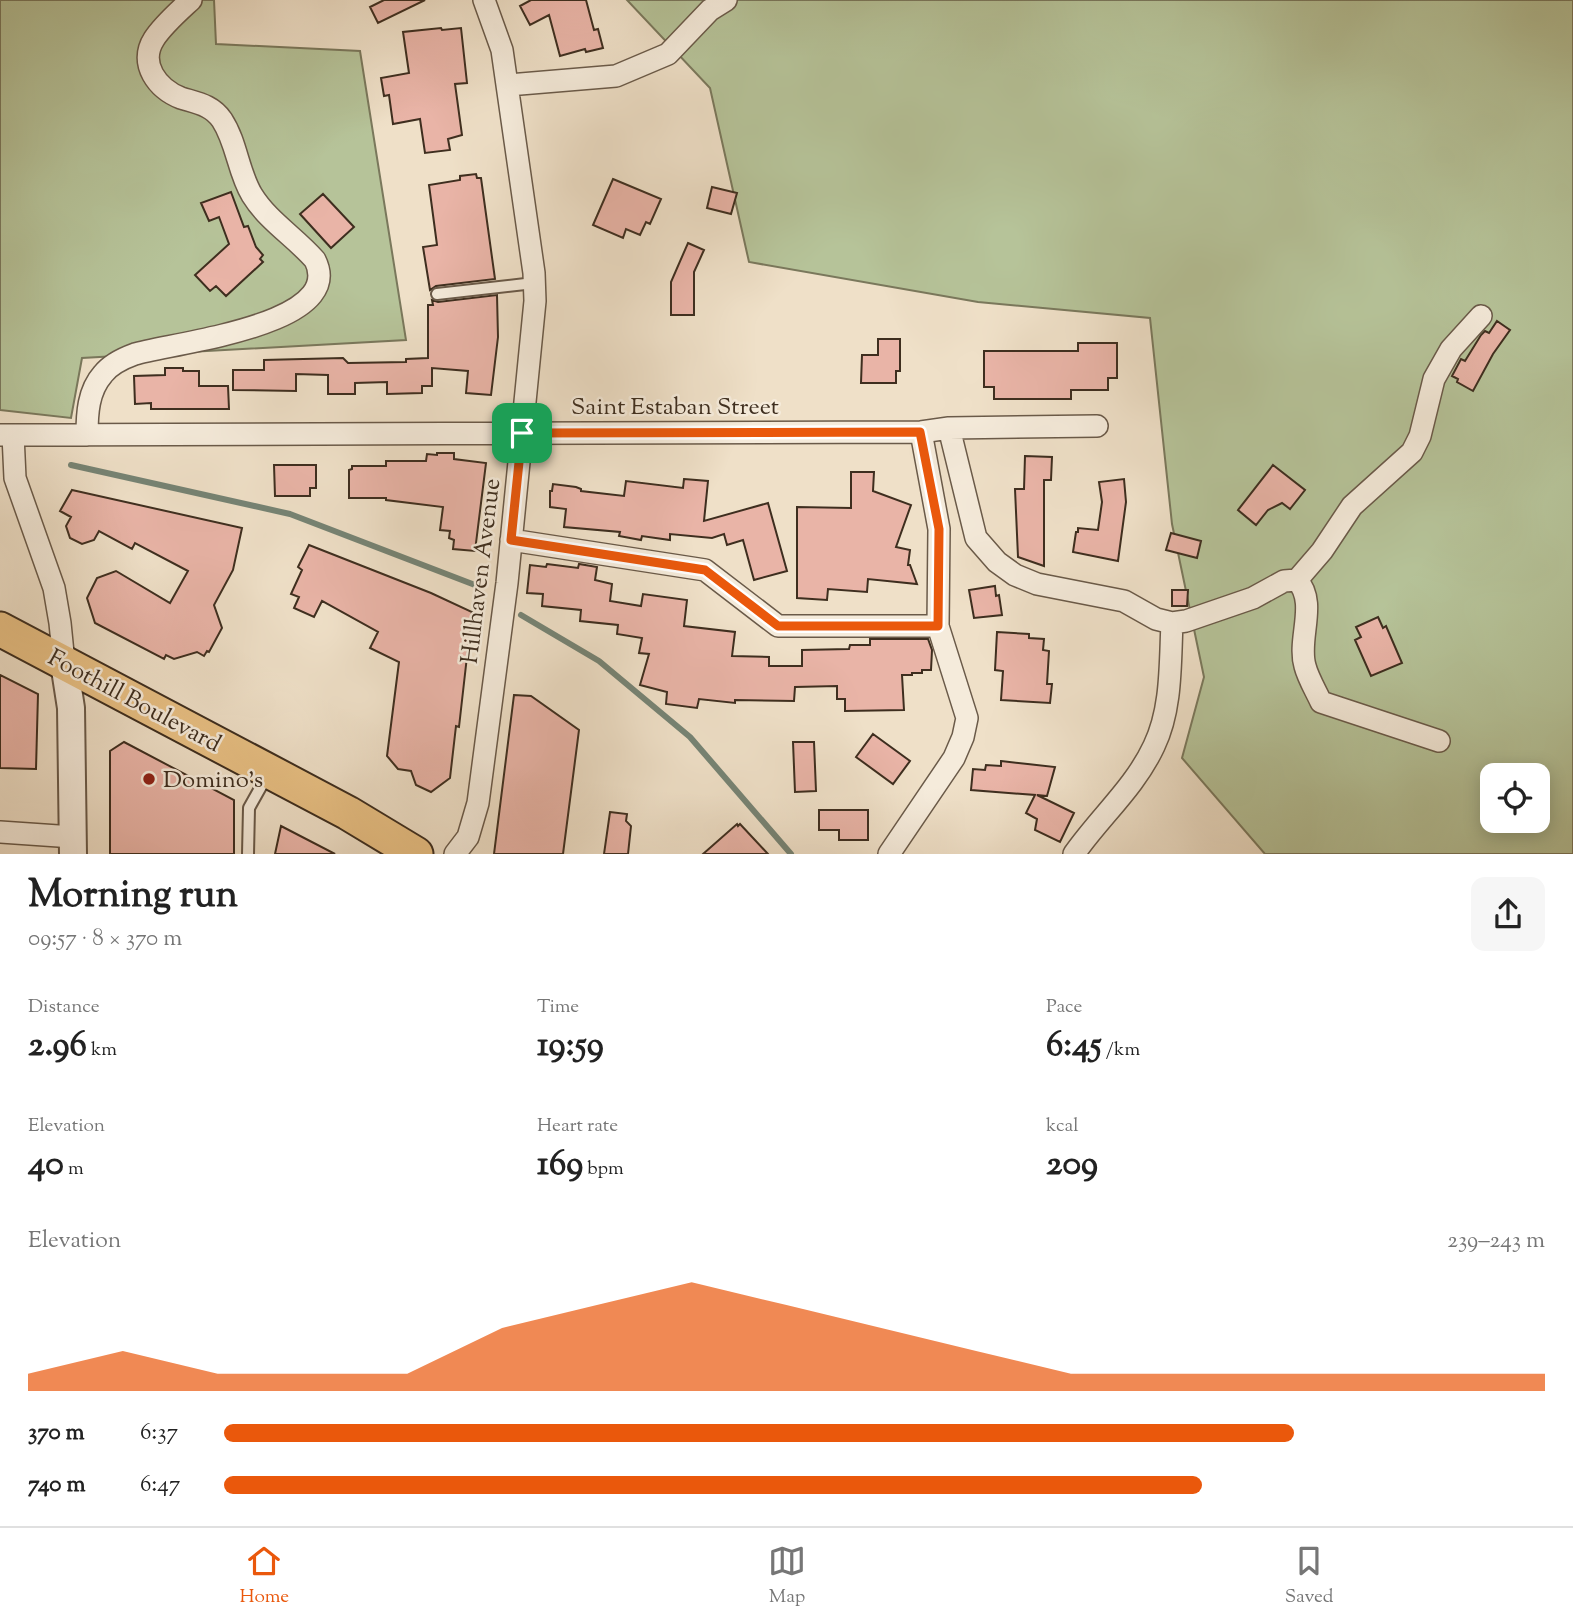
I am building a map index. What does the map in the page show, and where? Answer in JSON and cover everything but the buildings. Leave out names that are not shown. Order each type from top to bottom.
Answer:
[{"type":"main road","name":"Foothill Boulevard","points":[[0,629],[380,831],[416,854]]},
{"type":"street","points":[[87,435],[90,397],[103,374],[111,367],[133,355],[223,337],[272,319],[307,300],[318,281],[315,260],[267,216],[251,195],[222,119],[212,109],[167,91],[152,76],[149,55],[153,41],[191,0]]},
{"type":"street","name":"Hillhaven Avenue","points":[[455,854],[468,837],[478,803],[534,328],[534,283],[508,85],[502,50],[484,0]]},
{"type":"street","points":[[508,85],[616,76],[668,54],[710,10],[726,0]]},
{"type":"street","points":[[1297,580],[1322,551],[1352,506],[1412,452],[1420,436],[1434,379],[1451,349],[1481,316]]},
{"type":"street","name":"Saint Estaban Street","points":[[6,435],[920,432],[948,428],[1097,426]]},
{"type":"street","points":[[948,428],[976,538],[997,562],[1015,575],[1026,580],[1124,601],[1156,619],[1172,623],[1186,621],[1253,598],[1284,580],[1297,580],[1303,586],[1306,601],[1304,665],[1321,702],[1439,741]]},
{"type":"street","points":[[889,854],[954,758],[967,718],[938,626],[939,529],[920,432]]},
{"type":"street","points":[[0,832],[73,846],[71,708],[60,623],[54,588],[15,478],[6,435]]},
{"type":"street","points":[[511,540],[705,570],[778,626],[938,626]]},
{"type":"street","points":[[1074,854],[1135,777],[1161,730],[1172,623]]},
{"type":"lane","points":[[437,294],[534,283]]},
{"type":"lane","points":[[248,854],[249,808],[269,771]]},
{"type":"green space","points":[[0,0],[214,0],[216,44],[360,51],[406,340],[82,358],[71,418],[0,410]]},
{"type":"green space","points":[[627,0],[1573,0],[1573,854],[1265,854],[1182,758],[1204,677],[1172,524],[1150,318],[978,302],[749,262],[710,88]]},
{"type":"waterway","points":[[71,465],[290,514],[475,585]]},
{"type":"waterway","points":[[521,615],[599,661],[690,737],[791,854]]},
{"type":"place","name":"Domino's","points":[[149,779]]},
{"type":"route","points":[[920,432],[939,529],[938,626],[778,626],[705,570],[511,540],[522,433],[920,432]]}]
